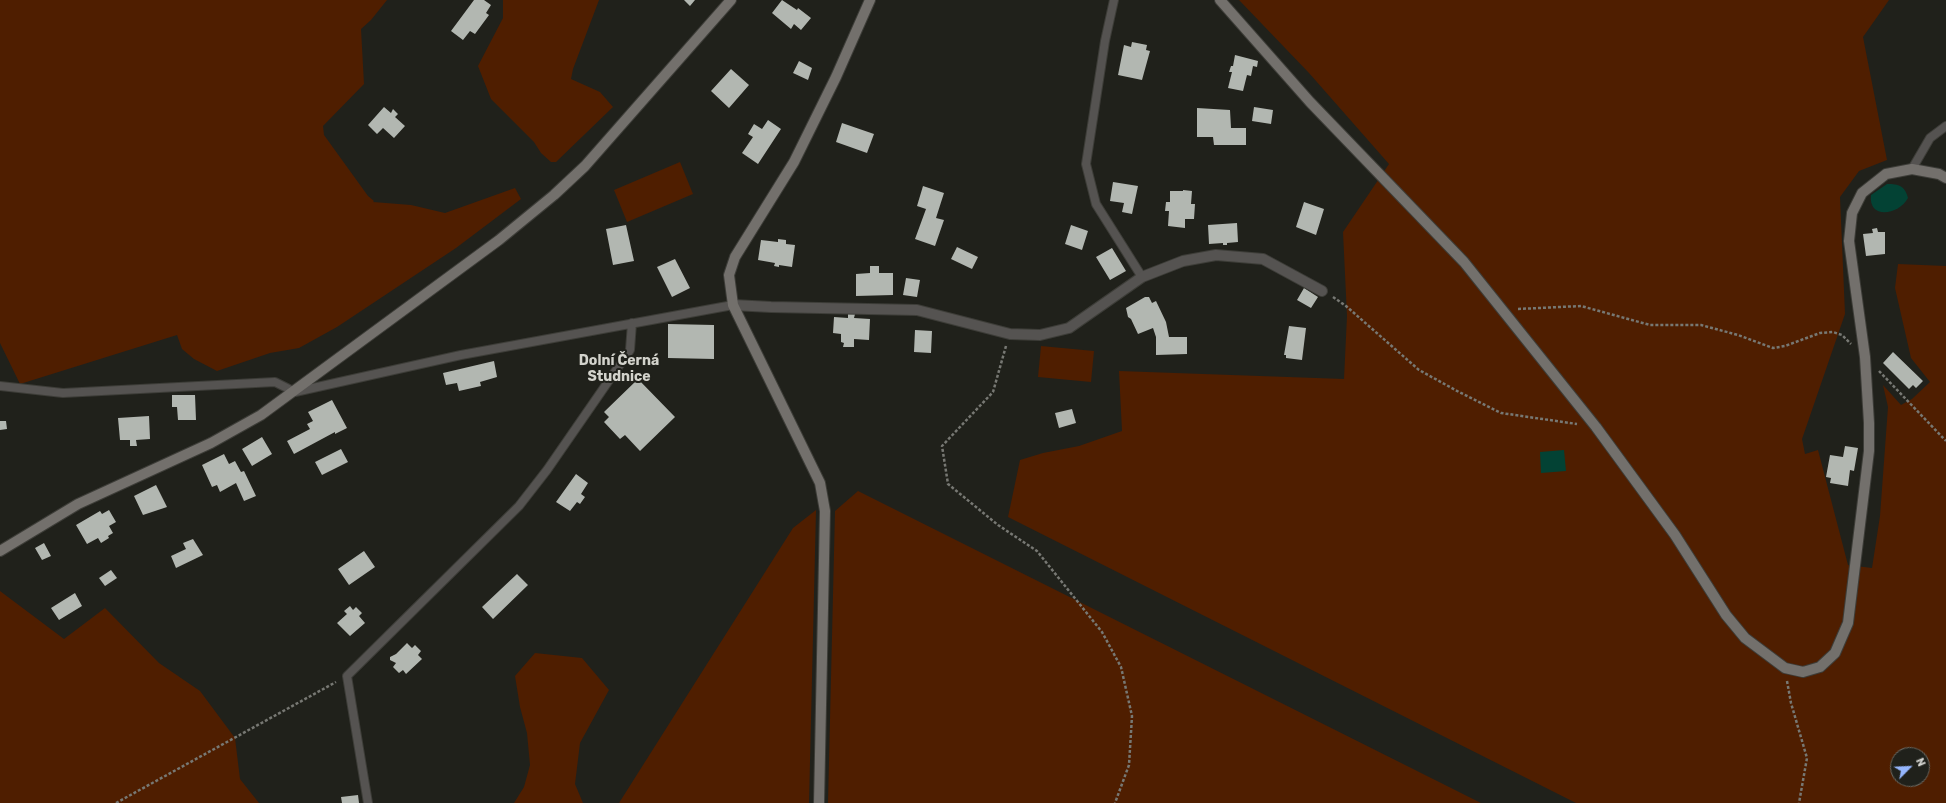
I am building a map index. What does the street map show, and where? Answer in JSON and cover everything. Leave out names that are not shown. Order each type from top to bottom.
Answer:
[{"type":"street","points":[[0,551],[78,504],[211,443],[262,416],[499,240],[554,195],[585,166],[731,0]]},
{"type":"street","points":[[819,803],[825,511],[820,483],[733,305],[729,275],[735,257],[794,162],[836,77],[870,0]]},
{"type":"street","points":[[1220,0],[1310,102],[1464,262],[1596,427],[1675,536],[1726,615],[1745,638],[1785,668],[1803,672],[1820,667],[1835,653],[1848,623],[1869,451],[1865,357],[1849,242],[1852,213],[1862,193],[1886,174],[1912,169],[1940,174],[1946,178]]},
{"type":"street","points":[[733,305],[917,310],[1010,334],[1040,335],[1069,328],[1142,277],[1183,261],[1216,255],[1263,259],[1322,291]]},
{"type":"lane","points":[[1114,0],[1105,41],[1086,164],[1096,204],[1142,277]]},
{"type":"lane","points":[[1912,169],[1930,138],[1946,126]]},
{"type":"lane","points":[[0,386],[63,393],[275,382],[296,392],[461,355],[733,305]]},
{"type":"lane","points":[[368,803],[347,676],[519,506],[552,464],[630,350],[632,323]]},
{"type":"path","points":[[1322,291],[1346,306],[1419,370],[1500,413],[1596,427]]},
{"type":"path","points":[[1502,310],[1581,306],[1650,325],[1701,325],[1738,335],[1772,348],[1785,346],[1820,333],[1833,332],[1842,335],[1865,357],[1946,441]]},
{"type":"path","points":[[1010,334],[993,392],[942,446],[948,484],[998,525],[1037,551],[1102,632],[1121,667],[1132,716],[1129,765],[1115,803]]},
{"type":"path","points":[[1785,668],[1791,703],[1807,758],[1799,803]]},
{"type":"path","points":[[116,803],[347,676]]},
{"type":"shaded area","points":[[0,0],[387,0],[371,20],[361,29],[364,84],[323,126],[324,135],[368,196],[374,201],[373,202],[411,205],[445,213],[515,188],[521,199],[456,248],[337,327],[299,348],[270,353],[217,371],[194,359],[182,349],[177,335],[20,384],[0,343]]},
{"type":"shaded area","points":[[503,0],[599,0],[573,69],[571,79],[600,92],[613,107],[556,162],[551,162],[541,153],[534,142],[491,99],[478,66],[503,18]]},
{"type":"shaded area","points":[[1239,0],[1889,0],[1863,37],[1887,160],[1859,171],[1840,197],[1845,314],[1802,439],[1805,454],[1818,450],[1848,565],[1872,568],[1880,516],[1888,407],[1883,385],[1901,405],[1912,399],[1930,382],[1911,358],[1895,288],[1898,264],[1946,266],[1946,803],[1576,803],[1008,517],[1020,460],[1043,453],[1079,446],[1122,431],[1119,371],[1344,379],[1347,316],[1343,232],[1389,164],[1309,73]]},
{"type":"shaded area","points":[[680,162],[693,194],[627,222],[614,190]]},
{"type":"shaded area","points":[[1887,184],[1901,186],[1908,198],[1904,204],[1892,211],[1879,211],[1874,208],[1871,203],[1871,195]]},
{"type":"shaded area","points":[[1041,346],[1094,351],[1091,382],[1038,377]]},
{"type":"shaded area","points":[[1564,450],[1566,471],[1541,473],[1540,452]]},
{"type":"shaded area","points":[[858,491],[1481,803],[828,803],[835,511]]},
{"type":"shaded area","points":[[816,510],[809,803],[619,803],[793,528]]},
{"type":"shaded area","points":[[0,591],[64,639],[105,608],[159,663],[200,691],[235,738],[240,779],[259,803],[0,803]]},
{"type":"shaded area","points":[[535,653],[582,658],[609,690],[580,743],[575,784],[583,803],[514,803],[524,787],[530,765],[527,733],[520,707],[515,676]]},
{"type":"building","points":[[474,0],[484,0],[491,5],[486,13],[489,15],[475,34],[470,31],[463,40],[451,31]]},
{"type":"building","points":[[684,0],[695,0],[690,6]]},
{"type":"building","points":[[782,0],[797,10],[798,8],[811,18],[801,30],[794,24],[791,29],[772,13]]},
{"type":"building","points":[[1132,42],[1147,45],[1146,50],[1150,51],[1142,80],[1118,75],[1124,45],[1131,47]]},
{"type":"building","points":[[1235,55],[1258,61],[1257,67],[1253,66],[1251,76],[1247,75],[1243,91],[1228,88],[1232,72],[1229,72],[1231,66],[1233,66]]},
{"type":"building","points":[[799,61],[812,68],[808,80],[793,73]]},
{"type":"building","points":[[731,69],[749,85],[729,108],[711,91]]},
{"type":"building","points":[[384,107],[391,113],[393,109],[398,114],[395,117],[405,126],[394,138],[383,128],[377,134],[368,125]]},
{"type":"building","points":[[1254,107],[1273,110],[1271,124],[1252,121]]},
{"type":"building","points":[[1197,108],[1230,110],[1231,128],[1246,128],[1246,145],[1214,145],[1213,137],[1197,137]]},
{"type":"building","points":[[768,120],[781,129],[758,164],[742,153],[753,137],[748,134],[754,124],[762,129]]},
{"type":"building","points":[[842,123],[874,134],[867,153],[836,142]]},
{"type":"building","points":[[1113,182],[1138,186],[1132,214],[1122,212],[1124,203],[1110,201]]},
{"type":"building","points":[[923,186],[944,193],[936,218],[944,220],[935,246],[915,239],[926,209],[917,206]]},
{"type":"building","points":[[1170,191],[1192,191],[1191,204],[1195,204],[1194,219],[1185,219],[1185,228],[1168,226],[1169,211],[1165,211],[1166,202],[1170,202]]},
{"type":"building","points":[[1304,202],[1324,209],[1316,235],[1296,227]]},
{"type":"building","points":[[1237,223],[1238,242],[1227,243],[1227,245],[1223,245],[1223,243],[1209,244],[1208,225]]},
{"type":"building","points":[[626,225],[634,261],[613,265],[606,229]]},
{"type":"building","points":[[1071,225],[1088,231],[1082,250],[1065,244]]},
{"type":"building","points":[[1877,228],[1878,232],[1885,232],[1885,254],[1866,256],[1863,234],[1873,233],[1872,229]]},
{"type":"building","points":[[778,239],[786,240],[786,244],[795,245],[792,267],[779,265],[779,267],[774,266],[775,263],[758,260],[761,240],[778,242]]},
{"type":"building","points":[[957,247],[978,257],[972,269],[951,259]]},
{"type":"building","points":[[1112,248],[1126,271],[1110,280],[1096,257]]},
{"type":"building","points":[[675,259],[690,288],[672,297],[657,267]]},
{"type":"building","points":[[870,266],[879,266],[879,273],[893,273],[893,295],[856,296],[856,274],[870,273]]},
{"type":"building","points":[[906,278],[920,280],[917,297],[903,295]]},
{"type":"building","points":[[1304,288],[1318,297],[1311,308],[1297,300]]},
{"type":"building","points":[[1145,297],[1149,297],[1152,303],[1156,301],[1166,322],[1169,337],[1187,337],[1187,354],[1156,355],[1156,337],[1153,328],[1138,334],[1131,319],[1128,317],[1126,308]]},
{"type":"building","points":[[848,313],[855,314],[854,318],[870,319],[869,340],[854,339],[854,347],[843,347],[844,343],[841,342],[841,334],[833,333],[834,317],[848,318]]},
{"type":"building","points":[[668,324],[714,325],[714,359],[668,358]]},
{"type":"building","points":[[1289,326],[1306,328],[1302,360],[1286,358],[1286,355],[1284,355]]},
{"type":"building","points":[[915,330],[932,331],[931,353],[914,352]]},
{"type":"building","points":[[1893,352],[1923,381],[1916,388],[1913,385],[1909,389],[1883,363]]},
{"type":"building","points":[[494,361],[497,377],[480,382],[481,386],[459,391],[457,383],[446,385],[443,373]]},
{"type":"building","points":[[638,379],[675,417],[640,451],[625,435],[620,439],[604,422],[609,417],[604,412]]},
{"type":"building","points":[[172,395],[195,395],[196,420],[178,420],[177,407],[172,407]]},
{"type":"building","points":[[332,400],[347,428],[335,434],[335,432],[294,454],[287,441],[310,429],[307,424],[313,421],[308,412]]},
{"type":"building","points":[[1072,409],[1076,423],[1059,428],[1055,413]]},
{"type":"building","points":[[149,416],[150,439],[136,440],[137,446],[130,446],[130,440],[120,440],[118,418]]},
{"type":"building","points":[[0,421],[6,421],[7,429],[0,430]]},
{"type":"building","points":[[262,437],[272,454],[252,466],[242,449]]},
{"type":"building","points":[[1845,446],[1858,448],[1854,471],[1850,470],[1848,486],[1830,483],[1831,478],[1826,477],[1830,455],[1843,457]]},
{"type":"building","points":[[341,449],[348,462],[322,475],[315,462]]},
{"type":"building","points":[[224,454],[229,464],[235,461],[241,472],[244,471],[256,496],[244,501],[236,483],[220,492],[217,485],[212,487],[202,465]]},
{"type":"building","points":[[576,474],[588,483],[581,494],[585,497],[580,504],[577,502],[570,511],[556,502]]},
{"type":"building","points":[[156,485],[167,507],[143,515],[134,496]]},
{"type":"building","points":[[109,510],[116,522],[109,526],[113,533],[108,536],[109,538],[101,543],[98,538],[87,544],[76,525],[100,511],[102,514]]},
{"type":"building","points":[[193,539],[203,555],[176,568],[171,556],[186,549],[183,543]]},
{"type":"building","points":[[44,543],[51,556],[42,560],[35,548]]},
{"type":"building","points":[[364,551],[375,567],[349,585],[338,569]]},
{"type":"building","points":[[111,570],[117,578],[105,586],[99,578]]},
{"type":"building","points":[[517,574],[528,585],[493,619],[482,607]]},
{"type":"building","points":[[75,593],[82,606],[59,620],[51,608]]},
{"type":"building","points":[[350,606],[353,610],[356,607],[362,613],[359,616],[365,623],[350,636],[337,623],[347,614],[344,611]]},
{"type":"building","points":[[407,643],[412,648],[415,645],[421,651],[418,655],[422,659],[406,674],[403,670],[399,673],[393,667],[396,663],[390,660],[390,657],[396,654]]},
{"type":"building","points":[[358,795],[359,803],[342,803],[341,797]]},
{"type":"district","name":"Dolní Černá Studnice","points":[[619,370]]}]
